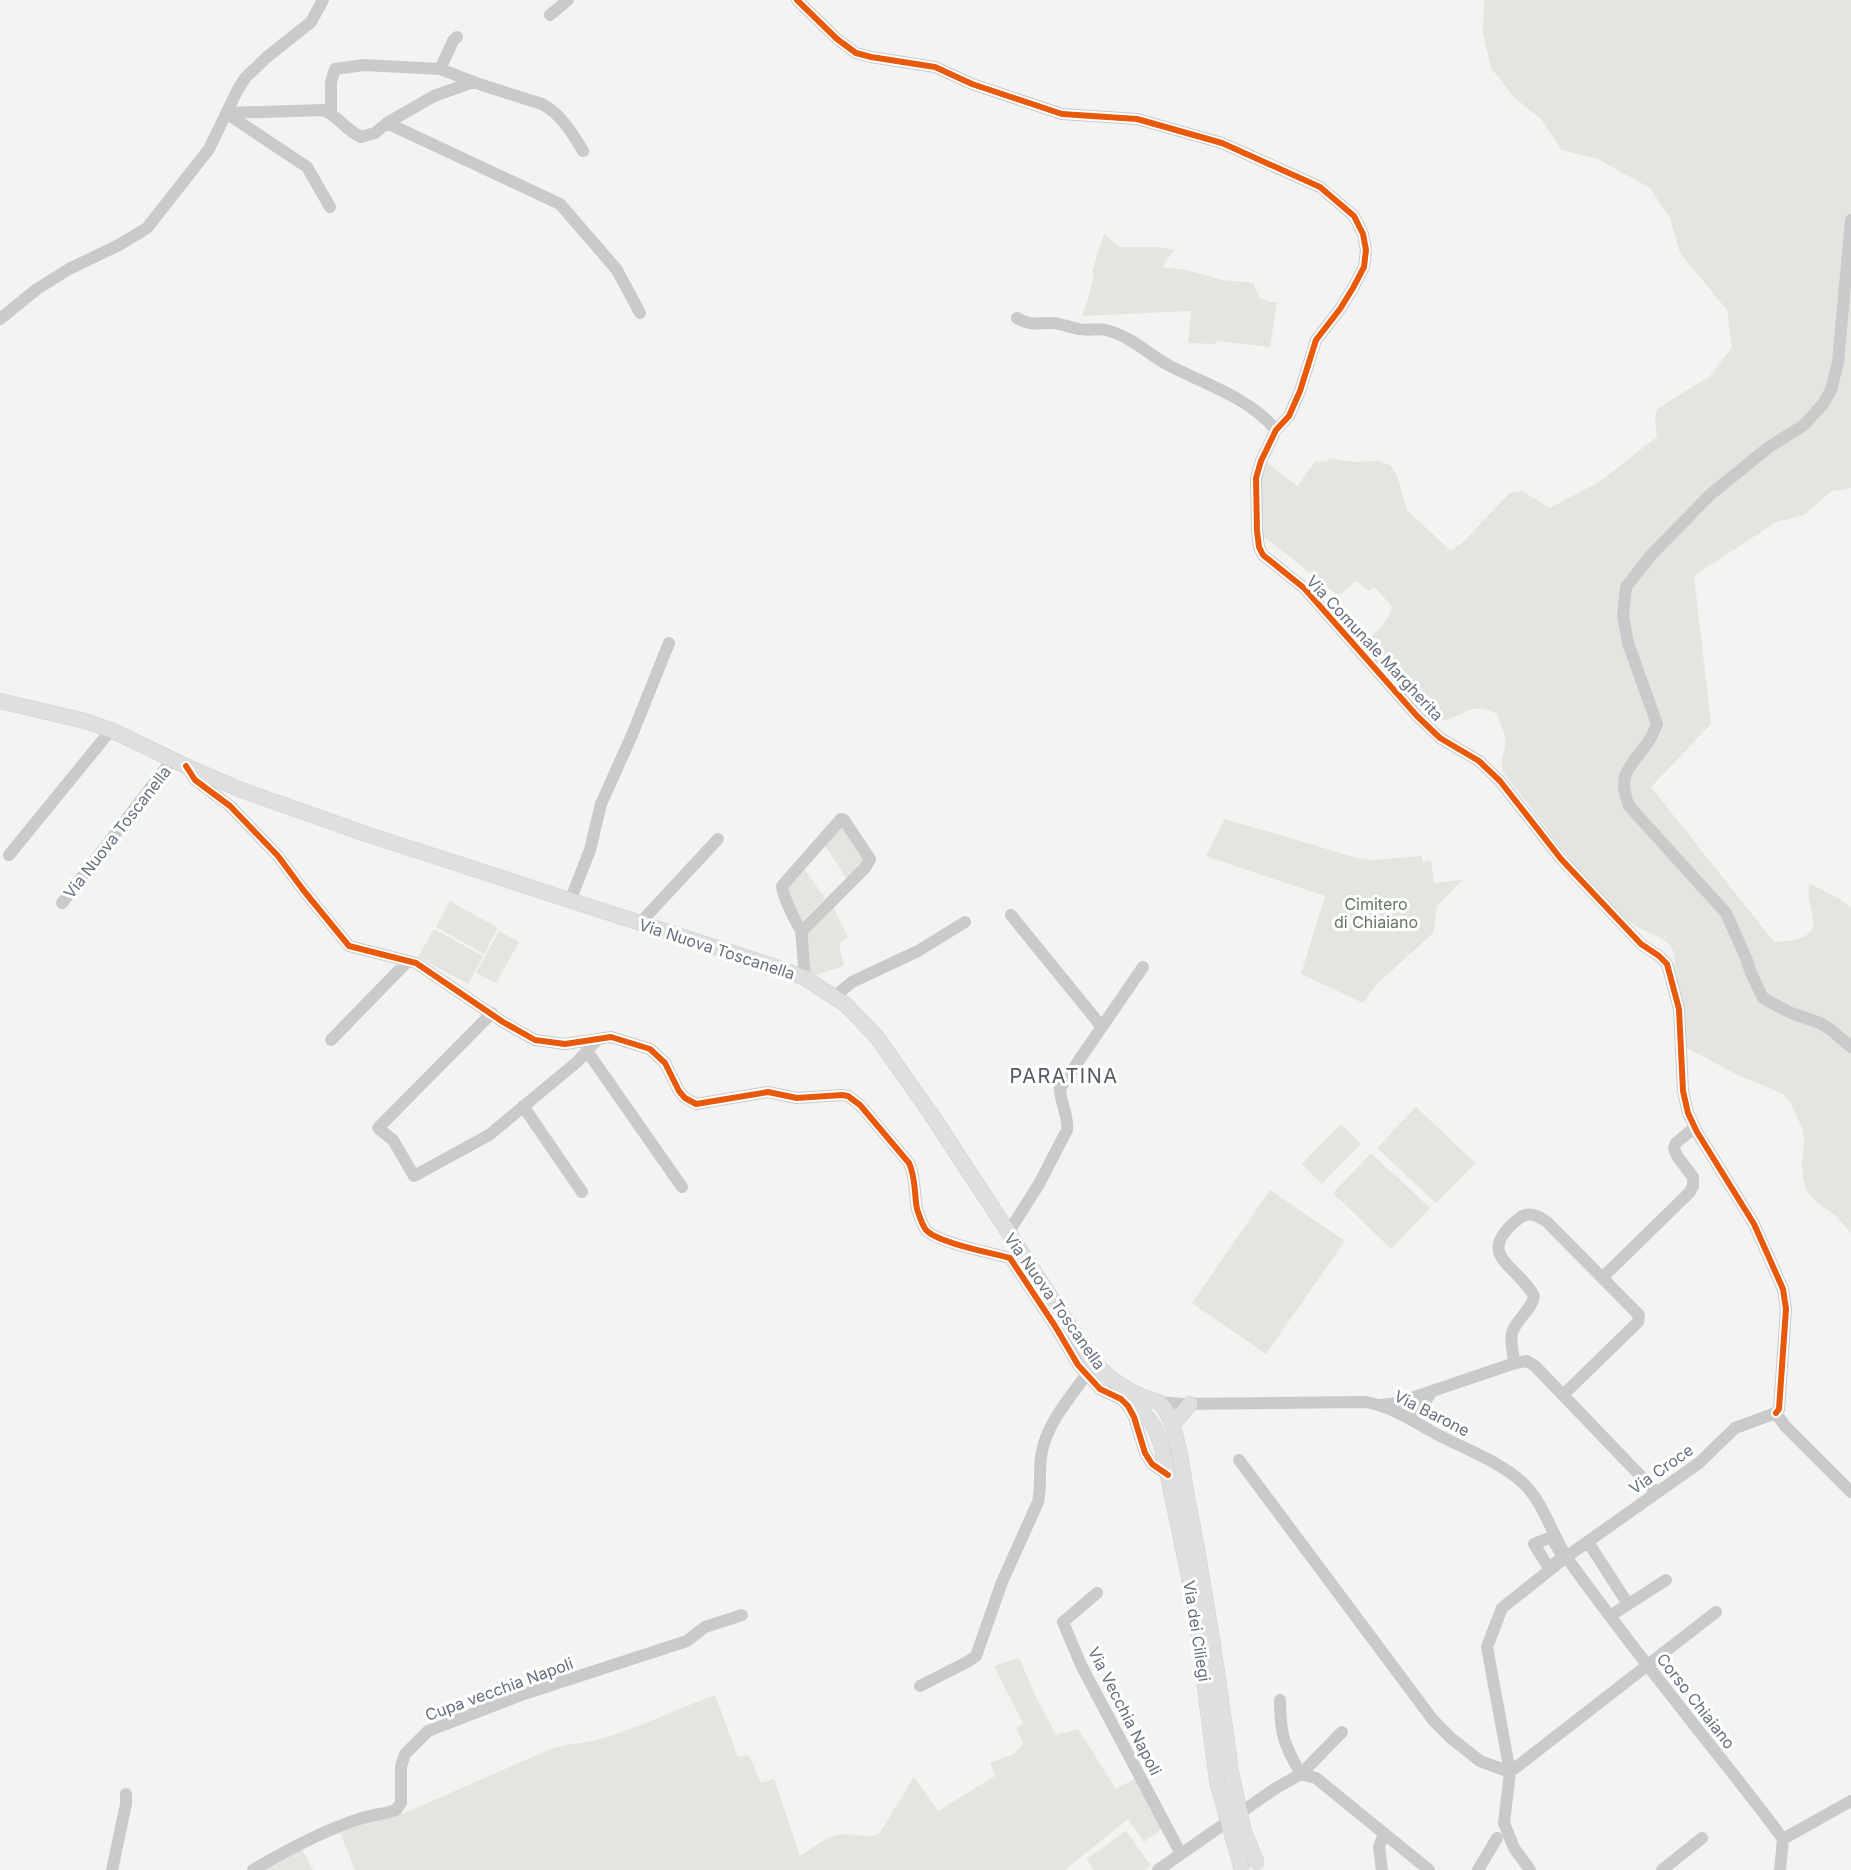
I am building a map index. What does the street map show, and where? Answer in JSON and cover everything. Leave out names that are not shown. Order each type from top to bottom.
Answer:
[{"type":"main road","name":"Via Nuova Toscanella","points":[[0,701],[85,721],[111,730],[241,790],[366,834],[805,978],[834,997],[860,1019],[887,1050],[1090,1357],[1110,1378],[1122,1386],[1148,1400],[1159,1402]]},
{"type":"main road","name":"Via Nuova Toscanella","points":[[1122,1386],[1135,1398]]},
{"type":"main road","name":"Via dei Ciliegi","points":[[1135,1398],[1158,1433],[1194,1601],[1217,1780],[1253,1868]]},
{"type":"main road","name":"Via dei Ciliegi","points":[[1159,1402],[1173,1424],[1207,1599],[1231,1772],[1253,1868]]},
{"type":"main road","points":[[1158,1433],[1154,1414],[1159,1402]]},
{"type":"main road","points":[[1173,1424],[1190,1404]]},
{"type":"street","points":[[0,319],[37,289],[69,269],[143,232],[209,149],[237,91],[250,72],[311,22],[322,0]]},
{"type":"street","points":[[550,15],[568,0]]},
{"type":"street","name":"Via Comunale Margherita","points":[[797,0],[837,39],[856,53],[935,67],[972,84],[1062,114],[1137,119],[1203,137],[1265,161],[1320,187],[1354,216],[1363,234],[1366,250],[1364,267],[1340,309],[1316,340],[1300,391],[1289,416],[1276,430],[1261,461],[1256,478],[1259,547],[1263,555],[1304,588],[1425,724],[1440,738],[1479,761],[1500,781],[1561,858],[1641,944],[1667,964],[1679,1009],[1683,1091],[1688,1113],[1694,1128],[1754,1224],[1783,1289],[1786,1309],[1783,1365],[1779,1408],[1776,1413]]},
{"type":"street","points":[[440,69],[457,37]]},
{"type":"street","points":[[331,112],[333,72],[339,68],[364,65],[440,69],[552,109],[563,119],[584,151]]},
{"type":"street","points":[[226,113],[323,110],[331,112],[343,126],[361,137],[375,133],[387,123],[434,96],[473,82]]},
{"type":"street","points":[[226,113],[307,166],[330,207]]},
{"type":"street","points":[[387,123],[560,204],[617,270],[640,314]]},
{"type":"street","points":[[1851,220],[1839,355],[1833,384],[1827,397],[1804,425],[1769,447],[1719,488],[1652,554],[1626,587],[1623,616],[1628,643],[1657,724],[1650,741],[1632,761],[1624,777],[1624,794],[1629,806],[1726,913],[1763,998],[1791,1013],[1820,1023],[1851,1047]]},
{"type":"street","points":[[1017,318],[1034,325],[1052,323],[1079,329],[1097,328],[1124,336],[1170,366],[1206,381],[1244,402],[1266,418],[1276,430]]},
{"type":"street","points":[[570,901],[590,850],[601,804],[632,735],[669,642]]},
{"type":"street","points":[[9,855],[111,730]]},
{"type":"street","points":[[179,763],[195,780],[230,806],[278,856],[349,946],[416,963],[535,1040],[565,1044],[596,1041],[610,1037],[650,1049],[665,1063],[679,1091],[696,1104],[768,1092],[797,1098],[848,1096],[860,1105],[909,1163],[913,1172],[917,1208],[927,1231],[978,1251],[1010,1258],[1086,1375],[1100,1389],[1122,1399],[1134,1417],[1152,1464],[1168,1475]]},
{"type":"street","name":"Via Nuova Toscanella","points":[[62,903],[179,763]]},
{"type":"street","points":[[801,929],[804,929],[865,868],[870,858],[844,820],[841,819],[782,886],[782,894],[801,929],[805,978]]},
{"type":"street","points":[[640,923],[717,839]]},
{"type":"street","points":[[1011,915],[1102,1027]]},
{"type":"street","points":[[834,997],[852,982],[910,955],[966,922]]},
{"type":"street","points":[[331,1040],[408,962]]},
{"type":"street","points":[[1008,1233],[1039,1184],[1067,1130],[1060,1088],[1143,967]]},
{"type":"street","points":[[492,1013],[378,1128],[393,1140],[414,1176],[489,1135],[577,1062],[596,1041]]},
{"type":"street","points":[[587,1051],[682,1187]]},
{"type":"street","points":[[524,1106],[582,1192]]},
{"type":"street","points":[[1603,1277],[1690,1192],[1693,1177],[1677,1156],[1674,1148],[1676,1143],[1694,1128]]},
{"type":"street","points":[[1515,1363],[1511,1335],[1534,1296],[1498,1250],[1500,1238],[1524,1215],[1541,1218],[1638,1312],[1639,1321],[1563,1395]]},
{"type":"street","points":[[1408,1416],[1407,1410],[1432,1391],[1527,1361],[1533,1364],[1656,1492]]},
{"type":"street","points":[[920,1686],[976,1656],[1002,1582],[1038,1502],[1041,1488],[1041,1452],[1048,1430],[1086,1375]]},
{"type":"street","points":[[1380,1405],[1420,1401]]},
{"type":"street","points":[[1420,1401],[1425,1426]]},
{"type":"street","name":"Via Barone","points":[[1159,1402],[1190,1404],[1361,1402],[1380,1405],[1408,1416],[1436,1434],[1511,1473],[1525,1485],[1538,1503],[1566,1557]]},
{"type":"street","points":[[1776,1413],[1785,1426],[1851,1492]]},
{"type":"street","name":"Via Croce","points":[[1530,1870],[1514,1848],[1504,1823],[1510,1772],[1487,1647],[1502,1608],[1566,1557],[1704,1459],[1735,1428],[1776,1413]]},
{"type":"street","points":[[1142,1441],[1150,1441],[1158,1433]]},
{"type":"street","points":[[1239,1460],[1433,1720],[1450,1738],[1480,1761],[1510,1772],[1716,1612]]},
{"type":"street","points":[[1588,1542],[1628,1604]]},
{"type":"street","name":"Corso Chiaiano","points":[[1566,1557],[1783,1839]]},
{"type":"street","points":[[1610,1616],[1666,1580]]},
{"type":"street","name":"Via Vecchia Napoli","points":[[1096,1593],[1063,1622],[1081,1665],[1181,1854]]},
{"type":"street","name":"Cupa vecchia Napoli","points":[[254,1870],[300,1844],[351,1822],[396,1810],[401,1803],[401,1766],[405,1754],[428,1731],[524,1694],[687,1641],[705,1627],[742,1616]]},
{"type":"street","points":[[1280,1700],[1280,1726],[1286,1749],[1301,1774],[1316,1778],[1429,1870]]},
{"type":"street","points":[[1158,1870],[1276,1788],[1301,1774],[1342,1732]]},
{"type":"street","points":[[112,1870],[126,1804],[126,1794]]},
{"type":"street","points":[[1780,1870],[1783,1839],[1851,1801]]},
{"type":"street","points":[[1382,1870],[1379,1847],[1384,1833]]},
{"type":"street","points":[[1478,1870],[1497,1838]]},
{"type":"street","points":[[1662,1870],[1702,1838]]},
{"type":"green space","points":[[1484,0],[1851,0],[1851,488],[1832,491],[1804,515],[1776,522],[1694,576],[1711,724],[1651,787],[1774,942],[1801,938],[1810,931],[1813,918],[1809,898],[1810,884],[1851,907],[1851,1233],[1836,1216],[1815,1201],[1807,1191],[1803,1180],[1802,1128],[1790,1101],[1783,1094],[1736,1074],[1685,1047],[1673,950],[1662,939],[1630,922],[1595,889],[1503,772],[1505,738],[1497,714],[1478,708],[1448,719],[1428,721],[1360,647],[1388,618],[1392,606],[1374,587],[1369,591],[1356,581],[1341,594],[1335,593],[1263,536],[1261,474],[1266,462],[1297,486],[1316,461],[1326,462],[1330,458],[1354,462],[1378,461],[1390,465],[1397,475],[1407,510],[1451,551],[1461,544],[1510,493],[1522,491],[1550,508],[1599,482],[1657,437],[1655,419],[1657,409],[1710,376],[1732,347],[1727,310],[1680,253],[1670,218],[1650,188],[1598,159],[1562,150],[1542,120],[1514,97],[1491,68],[1483,33]]},
{"type":"green space","points":[[1104,234],[1119,247],[1157,247],[1174,250],[1162,267],[1186,270],[1223,280],[1254,283],[1256,292],[1261,298],[1277,302],[1270,347],[1216,341],[1215,344],[1188,343],[1191,311],[1082,316]]},
{"type":"green space","name":"Cimitero di Chiaiano","points":[[1225,819],[1354,857],[1373,860],[1422,856],[1423,862],[1431,861],[1434,883],[1462,880],[1437,906],[1433,933],[1377,984],[1363,1003],[1301,974],[1325,896],[1206,856]]},
{"type":"green space","points":[[841,823],[866,860],[846,878],[823,842]]},
{"type":"green space","points":[[803,867],[825,898],[799,924],[784,889]]},
{"type":"green space","points":[[450,901],[498,928],[484,954],[436,927]]},
{"type":"green space","points":[[833,907],[848,937],[839,944],[844,966],[816,975],[809,972],[810,963],[805,934]]},
{"type":"green space","points":[[434,929],[483,956],[468,984],[418,957]]},
{"type":"green space","points":[[499,931],[519,942],[496,983],[476,973]]},
{"type":"green space","points":[[1416,1107],[1475,1163],[1436,1203],[1377,1148]]},
{"type":"green space","points":[[1341,1124],[1361,1144],[1322,1184],[1302,1164]]},
{"type":"green space","points":[[1371,1153],[1430,1208],[1391,1249],[1333,1193]]},
{"type":"green space","points":[[1270,1190],[1345,1241],[1266,1354],[1192,1303]]},
{"type":"green space","points":[[1019,1658],[1056,1735],[1078,1729],[1116,1789],[1136,1778],[1163,1828],[1144,1842],[1128,1819],[1065,1870],[355,1870],[340,1833],[370,1821],[402,1814],[551,1749],[595,1741],[715,1695],[738,1757],[749,1755],[761,1783],[774,1779],[800,1856],[832,1836],[879,1834],[914,1777],[938,1811],[995,1776],[990,1763],[1017,1751],[1023,1742],[1016,1729],[1023,1723],[994,1666]]},
{"type":"green space","points":[[1126,1831],[1151,1866],[1145,1870],[1094,1870],[1086,1859]]},
{"type":"green space","points":[[302,1849],[313,1870],[264,1870]]},
{"type":"cycle path","points":[[797,0],[837,39],[856,53],[935,67],[972,84],[1062,114],[1137,119],[1222,143],[1320,187],[1354,216],[1363,234],[1366,250],[1364,267],[1340,309],[1316,340],[1300,391],[1289,416],[1276,430],[1261,461],[1256,478],[1259,547],[1263,555],[1304,588],[1417,716],[1440,738],[1479,761],[1500,781],[1561,859],[1641,944],[1667,964],[1679,1009],[1683,1091],[1688,1113],[1697,1132],[1754,1224],[1783,1289],[1786,1309],[1779,1409],[1776,1413]]},
{"type":"cycle path","points":[[186,766],[195,780],[230,806],[278,856],[349,946],[416,963],[503,1022],[535,1040],[565,1044],[611,1037],[650,1049],[665,1063],[679,1091],[685,1098],[696,1104],[768,1092],[797,1098],[848,1096],[860,1105],[909,1163],[914,1180],[917,1209],[926,1230],[932,1235],[953,1243],[1010,1258],[1078,1365],[1100,1389],[1121,1399],[1128,1406],[1134,1417],[1145,1453],[1152,1464],[1168,1475]]},
{"type":"district","name":"PARATINA","points":[[1064,1076]]}]
